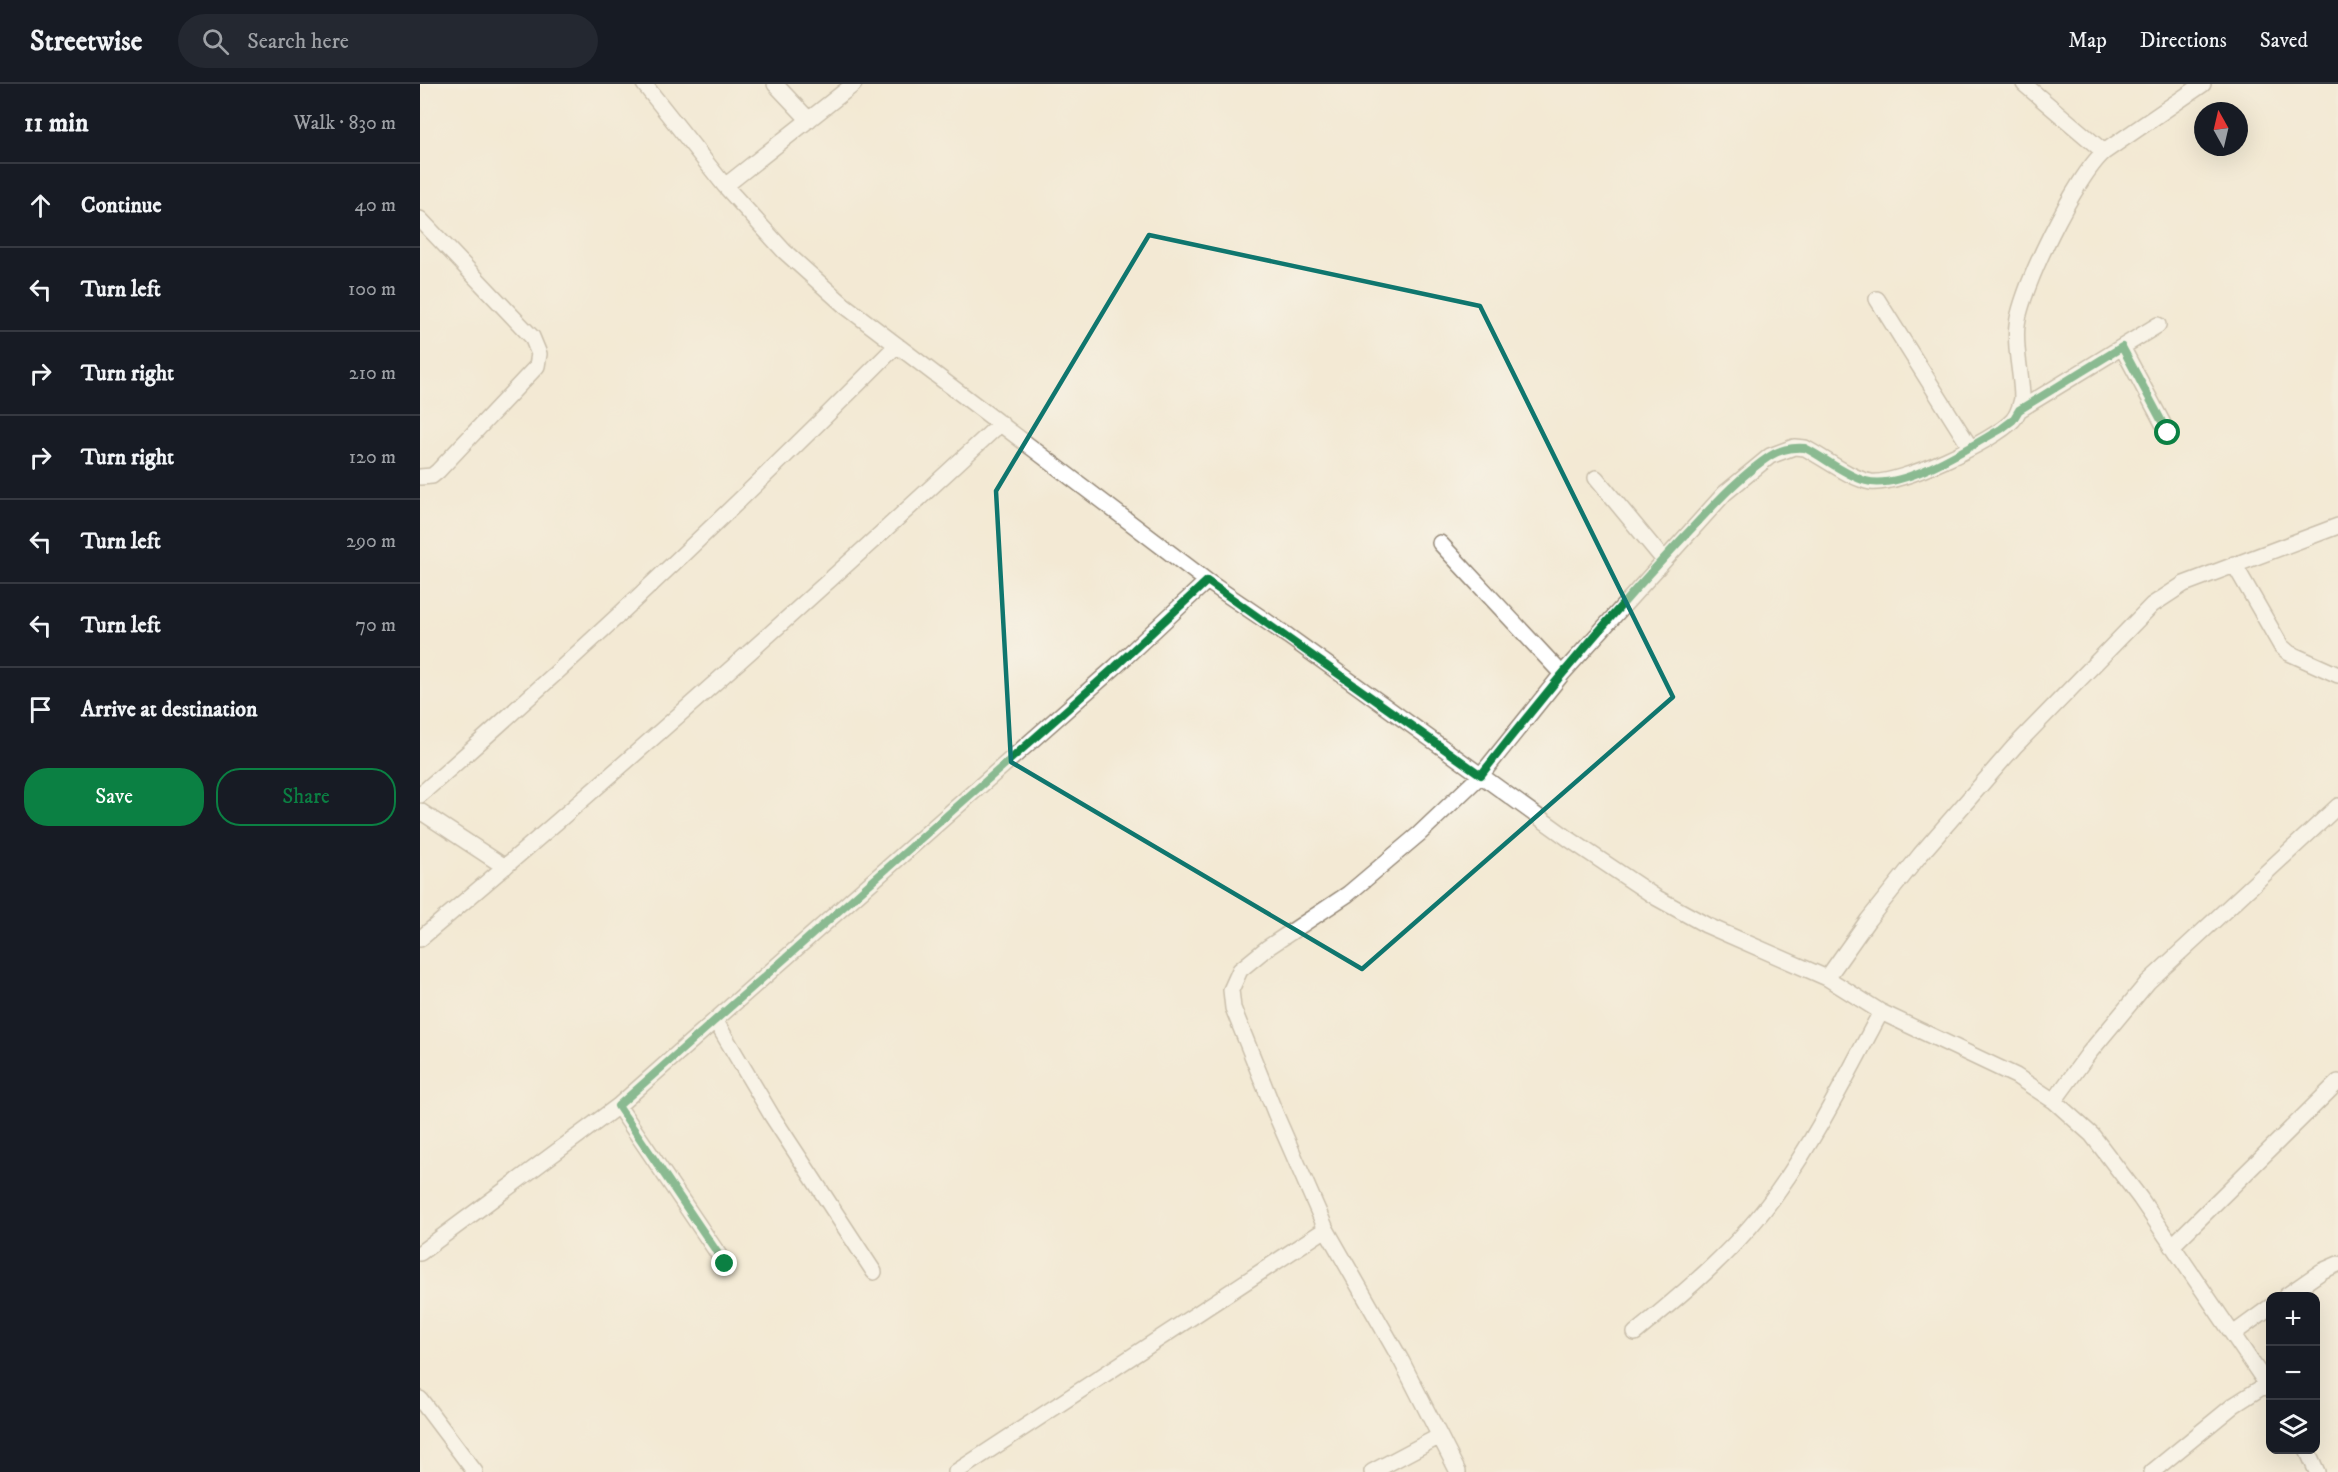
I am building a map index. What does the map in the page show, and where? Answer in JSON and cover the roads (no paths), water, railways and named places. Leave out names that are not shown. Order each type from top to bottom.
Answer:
[{"type":"street","points":[[644,84],[725,186],[784,250],[844,306],[1207,581],[1569,839],[1657,898],[1706,925],[1827,978],[1881,1011],[2016,1076],[2054,1101],[2092,1135],[2266,1382]]},
{"type":"street","points":[[775,84],[809,120]]},
{"type":"street","points":[[725,186],[854,84]]},
{"type":"street","points":[[2024,84],[2104,152]]},
{"type":"street","points":[[1458,1472],[1438,1437],[1402,1362],[1326,1229],[1276,1115],[1233,1008],[1231,990],[1234,980],[1240,970],[1267,948],[1348,894],[1419,834],[1481,775],[1562,674],[1664,559],[1725,493],[1770,456],[1781,451],[1805,448],[1853,476],[1879,482],[1921,471],[1970,447],[2013,420],[2019,410],[2022,378],[2017,323],[2049,240],[2076,188],[2092,162],[2104,152],[2203,84]]},
{"type":"street","points":[[420,219],[531,337],[539,354],[537,366],[438,471],[432,476],[420,477]]},
{"type":"street","points":[[1877,299],[1970,447]]},
{"type":"street","points":[[2019,410],[2158,325]]},
{"type":"street","points":[[420,795],[524,704],[701,538],[897,345]]},
{"type":"street","points":[[2122,347],[2168,433]]},
{"type":"street","points":[[420,939],[784,621],[1001,423]]},
{"type":"street","points":[[1596,478],[1664,559]]},
{"type":"street","points":[[1827,978],[1868,920],[1920,855],[2014,747],[2111,645],[2164,595],[2234,564],[2338,526]]},
{"type":"street","points":[[1440,543],[1562,674]]},
{"type":"street","points":[[2234,564],[2281,646],[2289,653],[2338,675]]},
{"type":"street","points":[[420,1253],[618,1106],[1115,667],[1207,581]]},
{"type":"street","points":[[2054,1101],[2089,1053],[2148,982],[2338,806]]},
{"type":"street","points":[[420,811],[505,867]]},
{"type":"street","points":[[1635,1333],[1677,1298],[1737,1240],[1778,1191],[1881,1011]]},
{"type":"street","points":[[715,1020],[772,1116],[874,1272]]},
{"type":"street","points":[[2172,1246],[2338,1082]]},
{"type":"street","points":[[618,1106],[725,1264]]},
{"type":"street","points":[[956,1472],[1326,1229]]},
{"type":"street","points":[[2292,1292],[2322,1271],[2338,1264]]},
{"type":"street","points":[[2233,1334],[2266,1311]]},
{"type":"street","points":[[2152,1472],[2234,1405],[2266,1388]]},
{"type":"street","points":[[420,1400],[475,1472]]},
{"type":"street","points":[[1372,1472],[1438,1437]]},
{"type":"street","points":[[2309,1454],[2317,1472]]}]
